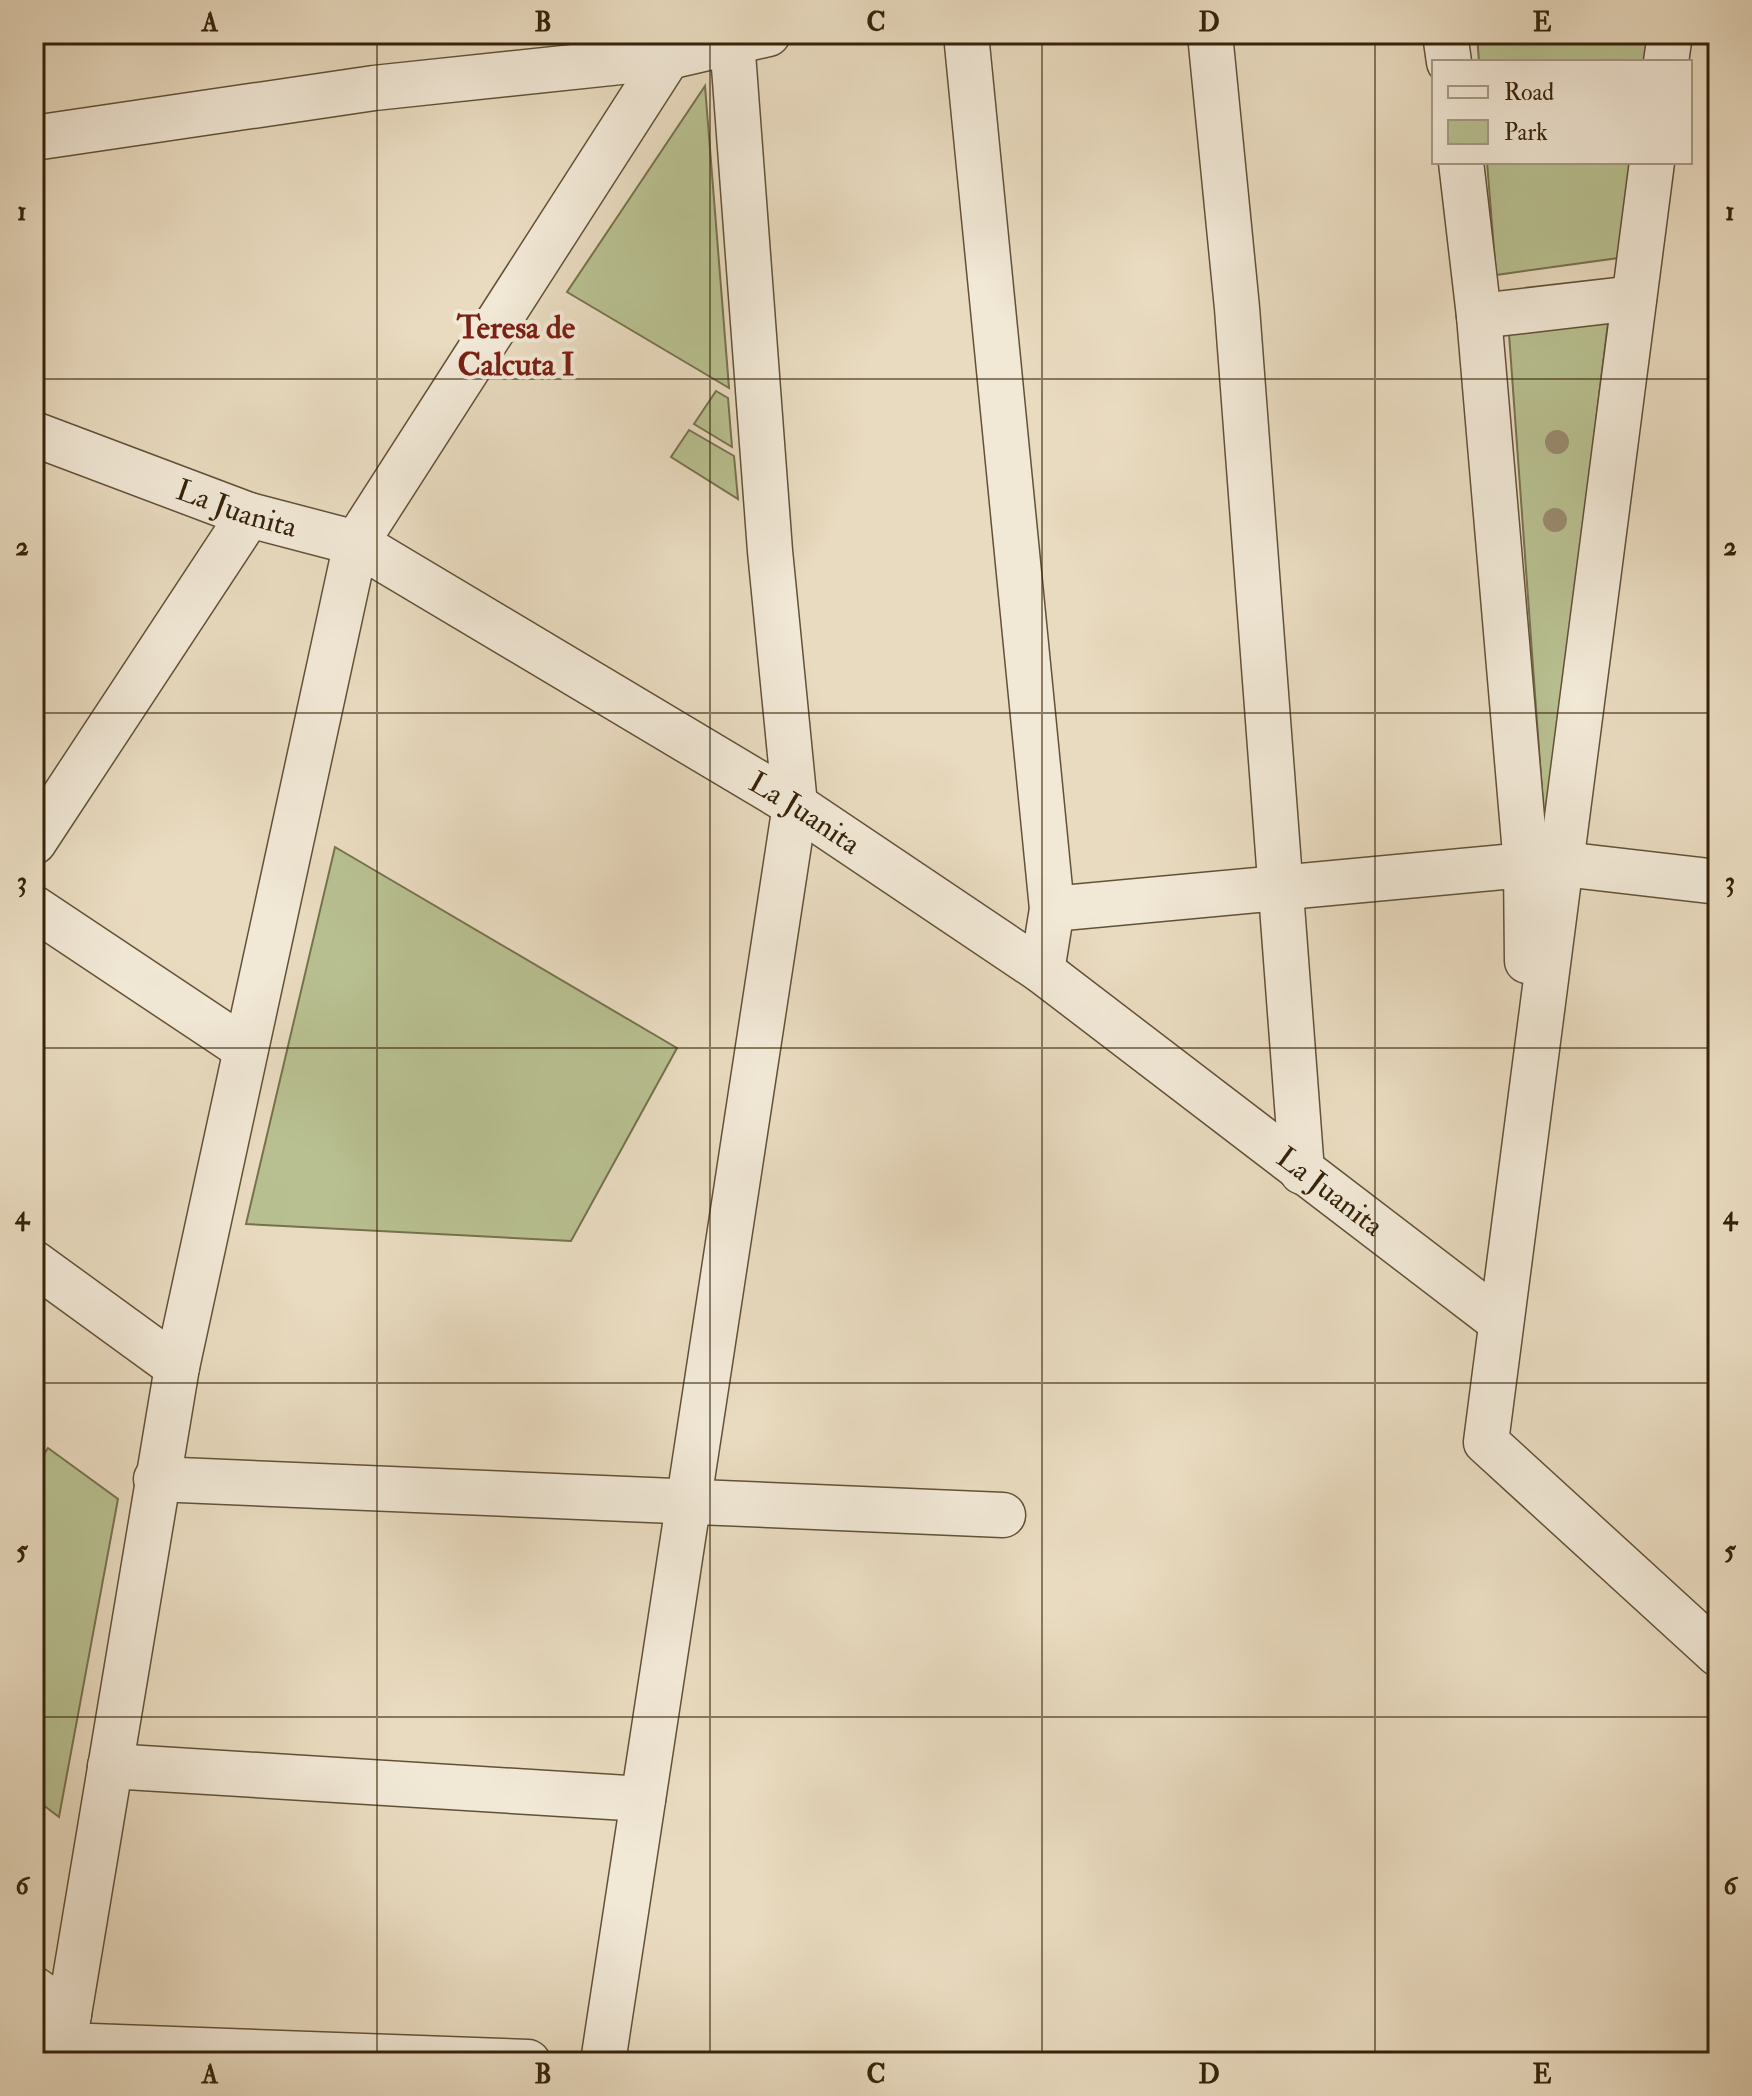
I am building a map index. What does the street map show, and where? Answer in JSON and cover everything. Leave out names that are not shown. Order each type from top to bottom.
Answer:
[{"type":"street","points":[[966,34],[1052,909],[1042,971]]},
{"type":"street","points":[[1210,34],[1237,308],[1302,1172]]},
{"type":"street","points":[[1445,34],[1449,60]]},
{"type":"street","points":[[1666,60],[1670,34]]},
{"type":"street","points":[[34,138],[374,88],[668,57],[750,37],[770,551],[795,805],[603,2062]]},
{"type":"street","points":[[65,2040],[177,1367],[356,543],[668,57]]},
{"type":"street","points":[[1461,164],[1544,864]]},
{"type":"street","points":[[1652,164],[1634,298],[1544,864],[1529,1108],[1486,1442],[1718,1654]]},
{"type":"street","points":[[1479,316],[1634,298]]},
{"type":"street","name":"La Juanita","points":[[34,434],[249,515],[356,543],[795,805],[1042,971],[1501,1322]]},
{"type":"street","points":[[34,842],[249,515]]},
{"type":"street","points":[[1052,909],[1544,864],[1718,882]]},
{"type":"street","points":[[34,908],[244,1048]]},
{"type":"street","points":[[34,1263],[177,1367]]},
{"type":"street","points":[[156,1479],[1003,1515]]},
{"type":"street","points":[[110,1766],[643,1799]]},
{"type":"street","points":[[34,1989],[65,2040]]},
{"type":"street","points":[[65,2040],[528,2062]]},
{"type":"green space","points":[[1477,34],[1648,34],[1644,60],[1479,60]]},
{"type":"green space","points":[[705,86],[729,388],[567,292]]},
{"type":"green space","points":[[1487,164],[1631,164],[1618,258],[1496,275]]},
{"type":"green space","points":[[1608,323],[1547,818],[1544,819],[1509,334]]},
{"type":"green space","points":[[716,391],[728,398],[732,447],[694,424]]},
{"type":"green space","points":[[689,430],[734,456],[738,499],[671,457]]},
{"type":"green space","points":[[335,847],[677,1048],[571,1241],[246,1224]]},
{"type":"green space","points":[[48,1448],[118,1499],[59,1817],[34,1798],[34,1469]]},
{"type":"district","name":"Teresa de Calcuta I","points":[[516,346]]}]
